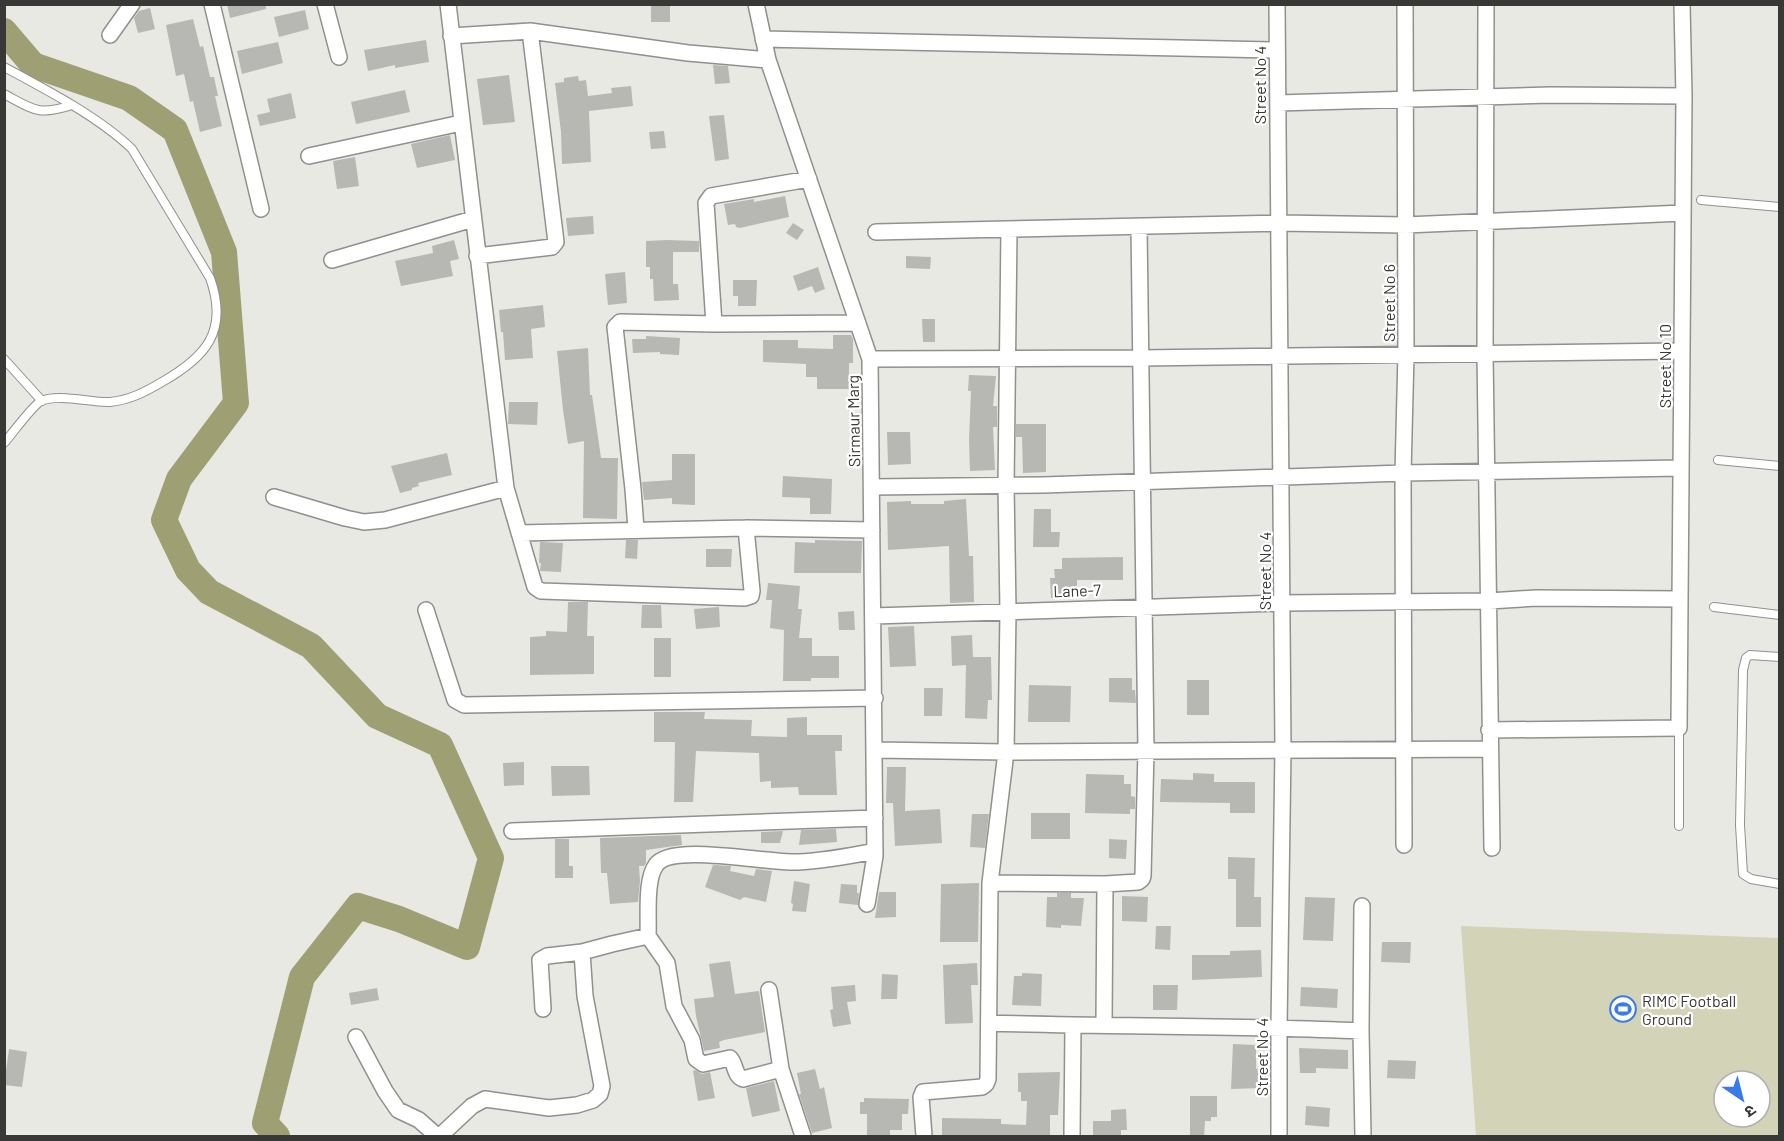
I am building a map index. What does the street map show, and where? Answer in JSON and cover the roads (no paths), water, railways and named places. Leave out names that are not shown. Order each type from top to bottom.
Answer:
[{"type":"street","points":[[110,35],[132,4]]},
{"type":"street","points":[[212,4],[261,208]]},
{"type":"street","points":[[325,4],[339,57]]},
{"type":"street","points":[[448,4],[506,488],[535,587],[541,591],[745,598],[751,596],[752,591],[746,528]]},
{"type":"street","name":"Sirmaur Marg","points":[[756,4],[768,60],[870,359],[875,853],[867,904]]},
{"type":"street","name":"Street No 4","points":[[1277,4],[1283,749],[1278,1028],[1280,1137]]},
{"type":"street","name":"Street No 6","points":[[1404,845],[1402,473],[1406,354],[1405,4]]},
{"type":"street","points":[[1486,4],[1485,354],[1492,848]]},
{"type":"street","name":"Street No 10","points":[[1679,728],[1684,96],[1682,4]]},
{"type":"street","points":[[451,36],[530,31],[688,53],[768,60]]},
{"type":"street","points":[[477,256],[552,247],[556,242],[530,31]]},
{"type":"street","points":[[763,39],[1277,50]]},
{"type":"street","points":[[1278,103],[1551,95],[1684,96]]},
{"type":"street","points":[[309,156],[461,123]]},
{"type":"street","points":[[714,324],[706,203],[708,199],[711,196],[809,179]]},
{"type":"street","points":[[876,232],[1279,223],[1406,225],[1683,213]]},
{"type":"street","points":[[332,260],[473,219]]},
{"type":"street","points":[[990,883],[1105,884],[1138,882],[1142,879],[1146,750],[1139,227]]},
{"type":"street","points":[[924,1137],[921,1097],[923,1092],[982,1087],[988,1079],[990,883],[1006,752],[1009,230]]},
{"type":"street","points":[[636,530],[615,327],[620,322],[858,323]]},
{"type":"street","points":[[870,359],[1682,351]]},
{"type":"street","points":[[872,488],[1402,473],[1681,468]]},
{"type":"street","points":[[274,497],[364,522],[385,520],[506,488]]},
{"type":"street","points":[[519,533],[746,528],[872,530]]},
{"type":"street","name":"Lane-7","points":[[873,616],[1282,603],[1489,601],[1536,598],[1680,599]]},
{"type":"street","points":[[426,610],[455,700],[464,705],[874,698]]},
{"type":"street","points":[[1490,730],[1679,728]]},
{"type":"street","points":[[875,750],[1006,752],[1490,749]]},
{"type":"street","points":[[512,831],[875,818]]},
{"type":"street","points":[[781,1070],[743,1078],[738,1075],[730,1058],[702,1064],[696,1059],[692,1040],[674,1006],[667,963],[648,936],[650,877],[656,864],[673,855],[707,854],[774,862],[797,862],[875,853]]},
{"type":"street","points":[[1104,1024],[1105,884]]},
{"type":"street","points":[[1362,906],[1363,1137]]},
{"type":"street","points":[[543,1009],[540,960],[546,956],[582,952],[648,936]]},
{"type":"street","points":[[356,1037],[398,1110],[419,1120],[439,1137],[472,1106],[485,1099],[549,1108],[577,1105],[593,1100],[600,1094],[602,1086],[585,996],[582,952]]},
{"type":"street","points":[[769,990],[781,1070],[803,1137]]},
{"type":"street","points":[[989,1023],[1362,1031]]},
{"type":"street","points":[[1072,1137],[1073,1026]]},
{"type":"lane","points":[[4,66],[72,105],[122,140],[141,162],[210,278],[217,296],[217,319],[211,339],[201,355],[181,371],[141,394],[122,400],[108,402],[55,399],[42,401],[4,442]]},
{"type":"lane","points":[[4,93],[32,109],[41,111],[52,112],[72,105]]},
{"type":"lane","points":[[1701,200],[1779,207]]},
{"type":"lane","points":[[4,359],[42,401]]},
{"type":"lane","points":[[1719,460],[1779,466]]},
{"type":"lane","points":[[1714,607],[1779,615]]},
{"type":"lane","points":[[1779,657],[1750,655],[1746,658],[1743,670],[1740,825],[1743,874],[1751,879],[1779,884]]},
{"type":"lane","points":[[1679,728],[1679,826]]},
{"type":"waterway","points":[[4,31],[33,65],[129,98],[175,130],[224,252],[236,403],[179,479],[164,520],[188,570],[209,592],[311,646],[377,716],[440,745],[491,858],[467,947],[399,919],[358,906],[302,977],[265,1123],[277,1136]]},
{"type":"place","name":"RIMC Football Ground","points":[[1623,1009]]}]
